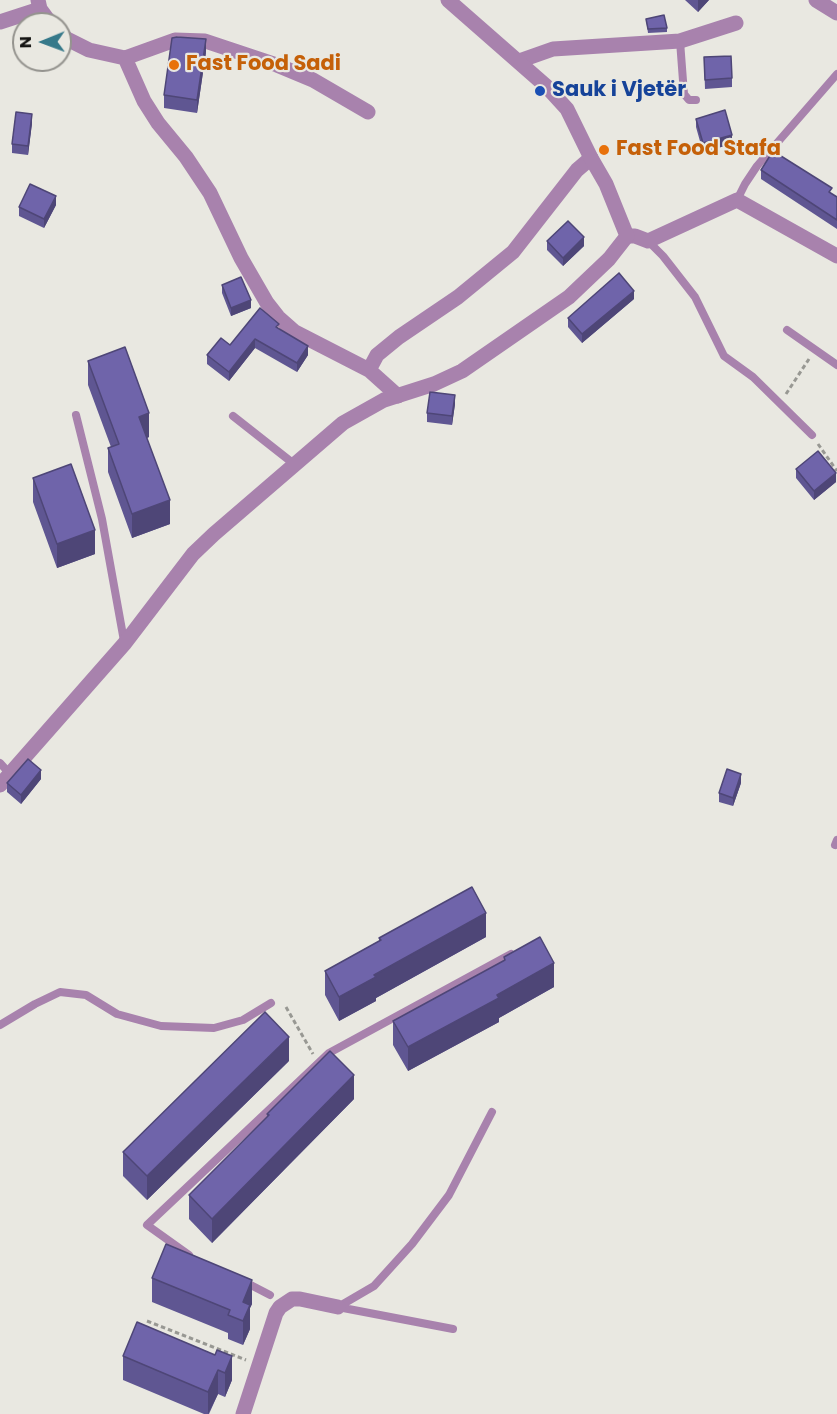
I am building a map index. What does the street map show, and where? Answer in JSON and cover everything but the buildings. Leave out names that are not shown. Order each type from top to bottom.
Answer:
[{"type":"street","points":[[448,0],[519,61],[567,109],[606,184],[627,236]]},
{"type":"street","points":[[816,0],[837,13]]},
{"type":"street","points":[[0,22],[39,4]]},
{"type":"street","points":[[519,61],[553,49],[680,41],[736,23]]},
{"type":"street","points":[[72,42],[89,50],[125,58],[175,40],[205,42],[277,65],[313,80],[368,112]]},
{"type":"street","points":[[125,58],[144,101],[210,193],[241,258],[267,303],[295,332],[369,370],[398,396]]},
{"type":"street","points":[[369,370],[377,355],[399,337],[458,297],[513,252],[577,170],[591,158]]},
{"type":"street","points":[[627,236],[635,236],[648,241],[737,200],[837,256]]},
{"type":"street","points":[[3,774],[125,643],[193,554],[294,464],[343,423],[384,400],[434,384],[462,371],[520,333],[569,297],[609,259],[627,236]]},
{"type":"street","points":[[270,1295],[285,1302],[300,1299],[338,1307]]},
{"type":"street","points":[[243,1414],[276,1313],[285,1302]]},
{"type":"lane","points":[[680,41],[684,94],[688,100],[696,100]]},
{"type":"lane","points":[[737,200],[757,166],[837,74]]},
{"type":"lane","points":[[648,241],[663,256],[695,297],[724,356],[753,377],[812,435]]},
{"type":"lane","points":[[788,330],[837,364]]},
{"type":"lane","points":[[76,415],[102,519],[125,643]]},
{"type":"lane","points":[[233,416],[294,464]]},
{"type":"lane","points":[[196,1259],[147,1226],[329,1053],[515,951]]},
{"type":"lane","points":[[0,1025],[60,992],[86,995],[117,1014],[161,1026],[214,1028],[243,1020],[271,1003]]},
{"type":"lane","points":[[338,1307],[374,1286],[412,1244],[449,1195],[492,1112]]},
{"type":"lane","points":[[239,1279],[270,1295]]},
{"type":"lane","points":[[338,1307],[453,1329]]},
{"type":"path","points":[[780,402],[815,350]]},
{"type":"path","points":[[812,435],[837,471]]},
{"type":"path","points":[[286,1007],[318,1063]]},
{"type":"path","points":[[147,1321],[247,1361]]},
{"type":"place","name":"Fast Food Sadi","points":[[174,65]]},
{"type":"place","name":"Sauk i Vjetër","points":[[540,91]]},
{"type":"place","name":"Fast Food Stafa","points":[[604,150]]}]
